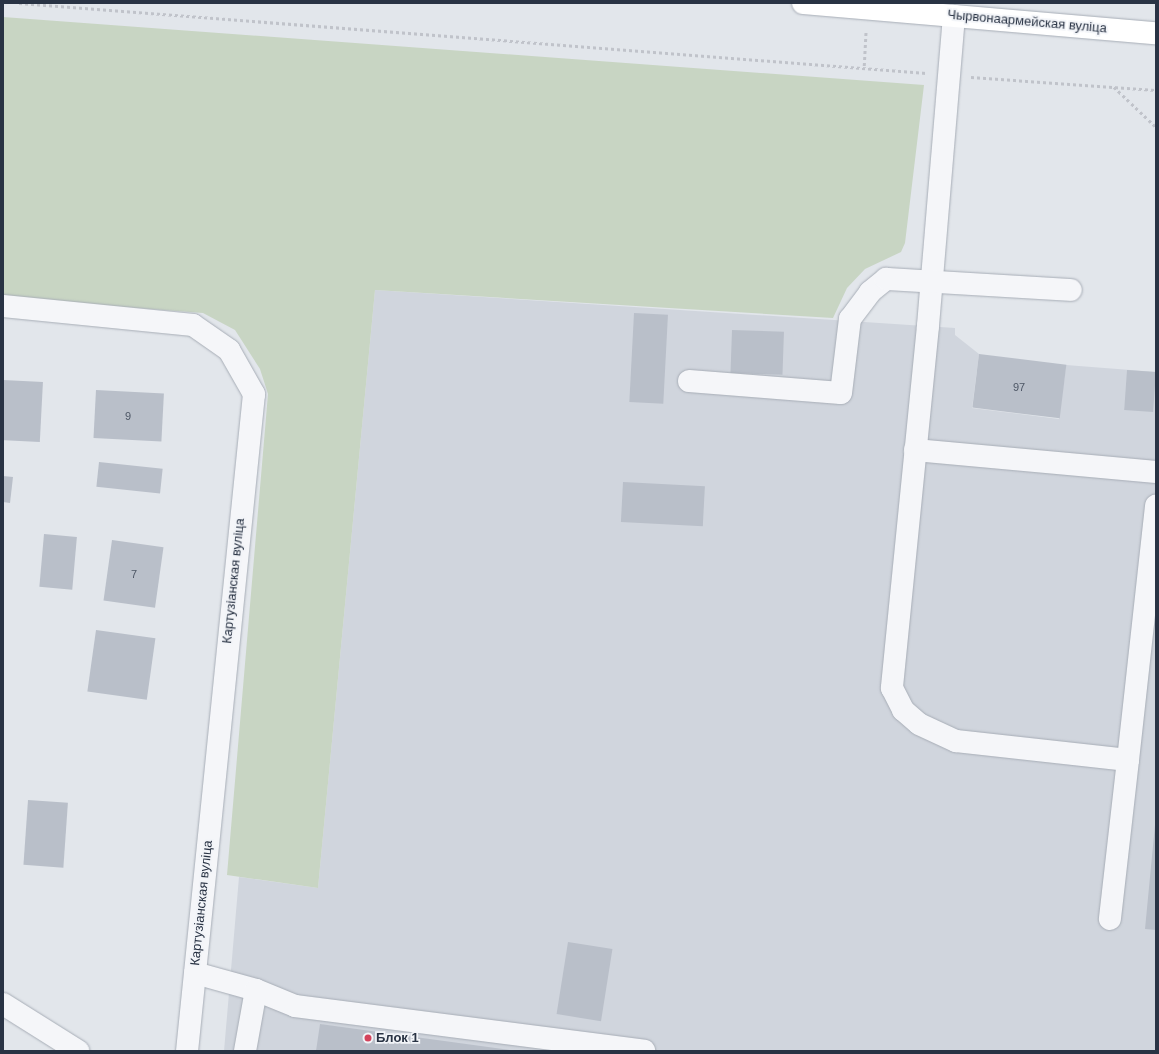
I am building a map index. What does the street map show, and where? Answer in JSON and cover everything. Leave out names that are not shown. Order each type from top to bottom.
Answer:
[{"type":"main road","name":"Чырвонаармейская вуліца","points":[[803,3],[1156,33]]},
{"type":"street","points":[[954,16],[947,76],[915,450],[892,688],[903,710],[919,724],[956,742],[1128,760]]},
{"type":"street","points":[[689,381],[841,393],[850,319],[870,292],[886,279],[930,279],[1071,290]]},
{"type":"street","name":"Картузіанская вуліца","points":[[3,306],[193,325],[229,350],[254,394],[187,1051]]},
{"type":"street","points":[[915,450],[1156,472]]},
{"type":"street","points":[[1110,919],[1156,506]]},
{"type":"street","points":[[195,973],[256,990],[295,1006],[644,1051]]},
{"type":"street","points":[[245,1051],[256,990]]},
{"type":"street","points":[[3,1004],[78,1051]]},
{"type":"path","points":[[19,3],[864,66],[947,76],[1156,90]]},
{"type":"path","points":[[864,66],[868,8]]},
{"type":"path","points":[[1113,87],[1156,127]]},
{"type":"shaded area","points":[[375,290],[955,328],[955,335],[979,354],[972,408],[1059,419],[1066,365],[1156,372],[1156,1051],[224,1051],[239,877],[318,888]]},
{"type":"green space","points":[[3,17],[924,85],[905,243],[901,252],[865,269],[847,288],[833,318],[375,290],[318,888],[227,875],[268,394],[260,369],[235,330],[203,313],[3,298]]},
{"type":"building","points":[[634,313],[668,315],[663,404],[629,402]]},
{"type":"building","points":[[732,330],[784,332],[782,375],[730,373]]},
{"type":"building","points":[[979,354],[1066,365],[1060,418],[972,408]]},
{"type":"building","points":[[1127,370],[1156,372],[1153,412],[1124,410]]},
{"type":"building","points":[[3,380],[43,382],[40,442],[3,440]]},
{"type":"building","points":[[96,390],[164,394],[161,441],[93,438]]},
{"type":"building","points":[[99,462],[163,469],[160,494],[96,487]]},
{"type":"building","points":[[3,476],[13,477],[10,503],[3,502]]},
{"type":"building","points":[[623,482],[705,486],[703,526],[621,522]]},
{"type":"building","points":[[44,534],[77,537],[72,590],[39,587]]},
{"type":"building","points":[[112,540],[163,547],[155,608],[104,600]]},
{"type":"building","points":[[96,630],[155,638],[147,700],[87,691]]},
{"type":"building","points":[[28,800],[68,803],[63,868],[23,865]]},
{"type":"building","points":[[1156,825],[1156,930],[1145,929]]},
{"type":"building","points":[[568,942],[612,949],[601,1021],[557,1014]]},
{"type":"building","name":"Блок 1","points":[[320,1024],[510,1050],[510,1051],[316,1051]]},
{"type":"place","name":"Блок 1","points":[[368,1038]]}]
